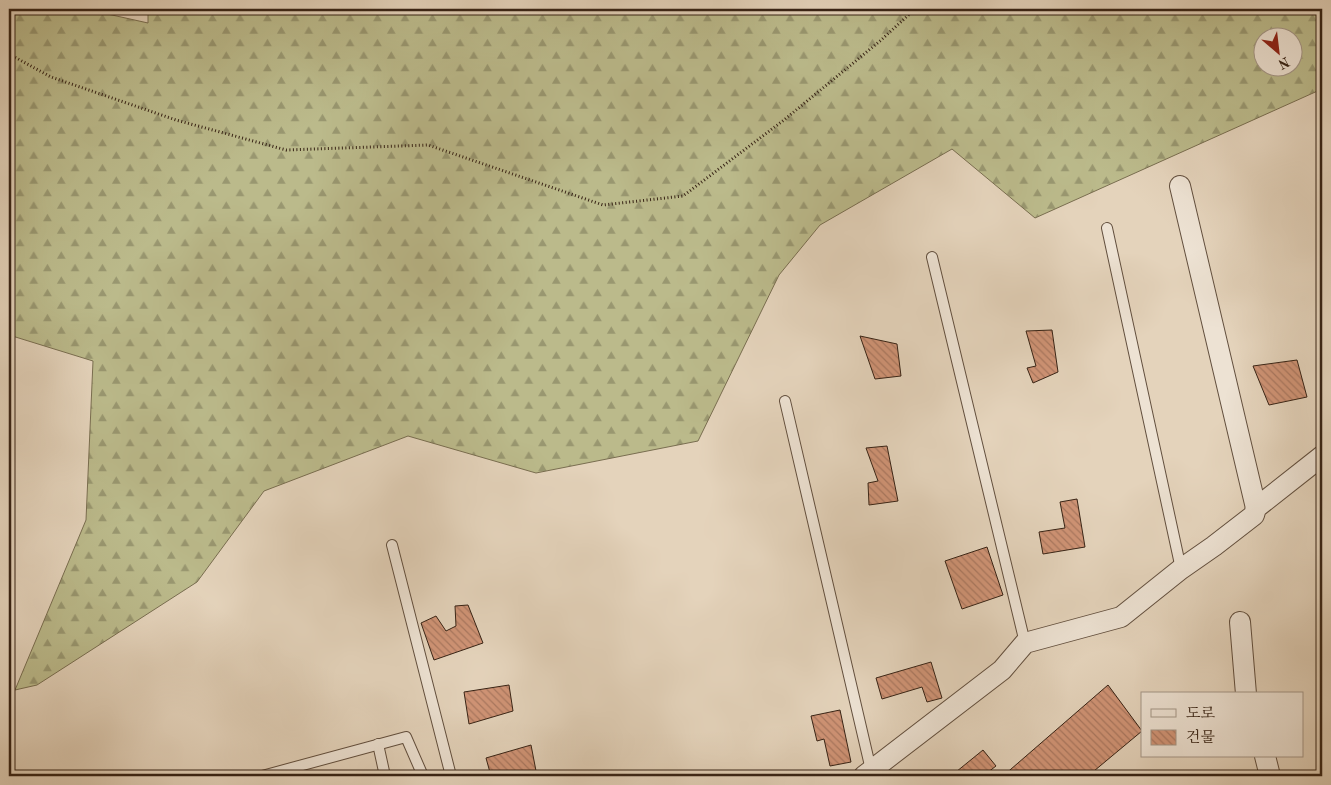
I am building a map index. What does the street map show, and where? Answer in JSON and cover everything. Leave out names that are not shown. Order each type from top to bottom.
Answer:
[{"type":"street","points":[[867,773],[1002,670],[1025,643],[1121,617],[1254,514],[1256,508],[1180,186]]},
{"type":"street","points":[[1256,508],[1322,456]]},
{"type":"street","points":[[1240,622],[1246,692]]},
{"type":"street","points":[[1266,758],[1270,776]]},
{"type":"lane","points":[[1107,228],[1181,569]]},
{"type":"lane","points":[[932,257],[1025,643]]},
{"type":"lane","points":[[785,401],[867,773]]},
{"type":"lane","points":[[392,545],[452,776]]},
{"type":"lane","points":[[262,776],[406,737],[423,776]]},
{"type":"lane","points":[[378,744],[385,776]]},
{"type":"path","points":[[9,54],[51,78],[176,120],[286,150],[428,145],[603,205],[683,196],[784,120],[880,41],[915,9]]},
{"type":"green space","points":[[9,9],[85,9],[148,23],[148,9],[1322,9],[1322,89],[1035,218],[952,149],[820,225],[779,275],[698,441],[536,473],[408,436],[264,491],[197,582],[37,685],[15,690],[86,520],[93,361],[9,335]]},
{"type":"building","points":[[1052,330],[1058,372],[1033,383],[1027,368],[1036,366],[1026,331]]},
{"type":"building","points":[[860,336],[897,344],[901,376],[875,379]]},
{"type":"building","points":[[1297,360],[1307,397],[1269,405],[1253,366]]},
{"type":"building","points":[[887,446],[898,501],[869,505],[868,483],[878,481],[866,448]]},
{"type":"building","points":[[1077,499],[1085,547],[1043,554],[1039,532],[1065,528],[1060,502]]},
{"type":"building","points":[[987,547],[1003,595],[962,609],[945,561]]},
{"type":"building","points":[[468,605],[483,643],[434,660],[421,623],[436,616],[446,631],[456,626],[455,606]]},
{"type":"building","points":[[931,662],[942,698],[927,702],[922,687],[882,699],[876,678]]},
{"type":"building","points":[[509,685],[513,711],[469,724],[464,692]]},
{"type":"building","points":[[1108,685],[1141,730],[1141,732],[1088,776],[1003,776]]},
{"type":"building","points":[[840,710],[851,762],[830,766],[824,739],[817,741],[811,716]]},
{"type":"building","points":[[531,745],[537,776],[491,776],[486,758]]},
{"type":"building","points":[[983,750],[996,766],[983,776],[951,776]]}]
